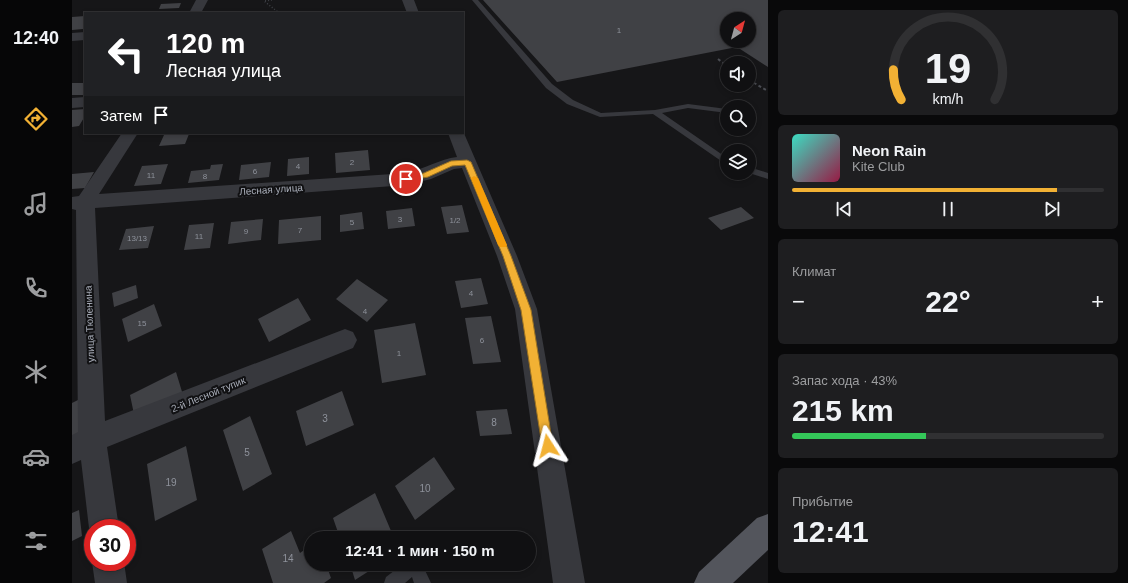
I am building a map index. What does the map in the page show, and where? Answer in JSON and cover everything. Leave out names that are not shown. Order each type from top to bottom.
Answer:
[{"type":"main road","points":[[710,583],[768,529]]},
{"type":"street","points":[[196,12],[202,0]]},
{"type":"street","points":[[408,0],[413,12]]},
{"type":"street","points":[[72,37],[84,36]]},
{"type":"street","points":[[72,102],[84,102]]},
{"type":"street","points":[[79,203],[129,134]]},
{"type":"street","points":[[456,134],[507,256],[526,310],[569,583]]},
{"type":"street","name":"Лесная улица","points":[[79,203],[406,179],[425,175],[451,164],[467,162]]},
{"type":"street","name":"улица Тюленина","points":[[79,203],[82,445],[102,519]]},
{"type":"street","name":"2-й Лесной тупик","points":[[82,445],[345,340]]},
{"type":"street","points":[[109,571],[111,583]]},
{"type":"lane","points":[[475,0],[548,86],[570,102],[600,115],[655,112],[688,106],[720,110]]},
{"type":"lane","points":[[655,112],[720,157]]},
{"type":"lane","points":[[756,172],[768,176]]},
{"type":"lane","points":[[392,583],[414,566],[423,583]]},
{"type":"path","points":[[260,0],[272,0]]},
{"type":"path","points":[[264,1],[278,12]]},
{"type":"building","points":[[483,0],[768,0],[768,67],[756,59],[756,56],[751,56],[739,48],[756,48],[756,12],[720,12],[720,48],[732,48],[557,82]]},
{"type":"building","points":[[181,3],[179,8],[159,9],[161,4]]},
{"type":"building","points":[[84,16],[83,29],[72,30],[72,17]]},
{"type":"building","points":[[72,83],[84,83],[84,95],[72,95]]},
{"type":"building","points":[[84,109],[84,118],[79,126],[72,127],[72,110]]},
{"type":"building","points":[[189,134],[185,144],[159,146],[164,135]]},
{"type":"building","points":[[368,150],[370,170],[336,173],[335,153]]},
{"type":"building","points":[[309,157],[309,174],[287,176],[288,159]]},
{"type":"building","points":[[271,162],[269,177],[239,180],[241,165]]},
{"type":"building","points":[[168,164],[161,184],[134,186],[142,166]]},
{"type":"building","points":[[223,164],[219,180],[188,183],[191,171],[210,169],[211,165]]},
{"type":"building","points":[[94,172],[85,188],[72,189],[72,174]]},
{"type":"building","points":[[462,205],[469,232],[447,234],[441,207]]},
{"type":"building","points":[[741,207],[754,218],[721,230],[708,218]]},
{"type":"building","points":[[412,208],[415,226],[388,229],[386,211]]},
{"type":"building","points":[[362,212],[364,229],[340,232],[340,215]]},
{"type":"building","points":[[321,216],[321,240],[278,244],[279,220]]},
{"type":"building","points":[[263,219],[261,240],[228,244],[231,222]]},
{"type":"building","points":[[214,223],[210,248],[184,250],[189,225]]},
{"type":"building","points":[[154,226],[148,248],[119,250],[126,229]]},
{"type":"building","points":[[481,278],[488,304],[461,308],[455,281]]},
{"type":"building","points":[[357,279],[388,300],[367,322],[336,299]]},
{"type":"building","points":[[136,285],[138,298],[114,307],[112,293]]},
{"type":"building","points":[[298,298],[311,320],[269,342],[258,319]]},
{"type":"building","points":[[154,304],[162,326],[128,342],[122,319]]},
{"type":"building","points":[[491,316],[501,362],[473,364],[465,318]]},
{"type":"building","points":[[415,323],[426,375],[382,383],[374,330]]},
{"type":"building","points":[[176,372],[183,395],[135,419],[130,395]]},
{"type":"building","points":[[342,391],[354,425],[306,446],[296,411]]},
{"type":"building","points":[[80,399],[83,439],[72,444],[72,403]]},
{"type":"building","points":[[507,409],[512,434],[480,436],[476,411]]},
{"type":"building","points":[[250,416],[272,474],[243,491],[223,430]]},
{"type":"building","points":[[186,446],[197,500],[155,521],[147,464]]},
{"type":"building","points":[[434,457],[455,489],[415,520],[395,486]]},
{"type":"building","points":[[375,493],[391,531],[338,531],[333,518]]},
{"type":"building","points":[[79,510],[82,536],[72,541],[72,513]]},
{"type":"building","points":[[291,531],[300,553],[304,550],[304,571],[328,571],[331,578],[324,583],[273,583],[262,549]]},
{"type":"building","points":[[352,571],[369,571],[355,580]]},
{"type":"railway","points":[[756,84],[768,91]]},
{"type":"slow traffic","points":[[474,178],[503,245]]},
{"type":"route","points":[[406,179],[425,175],[451,164],[467,162],[507,256],[526,310],[548,446]]}]
